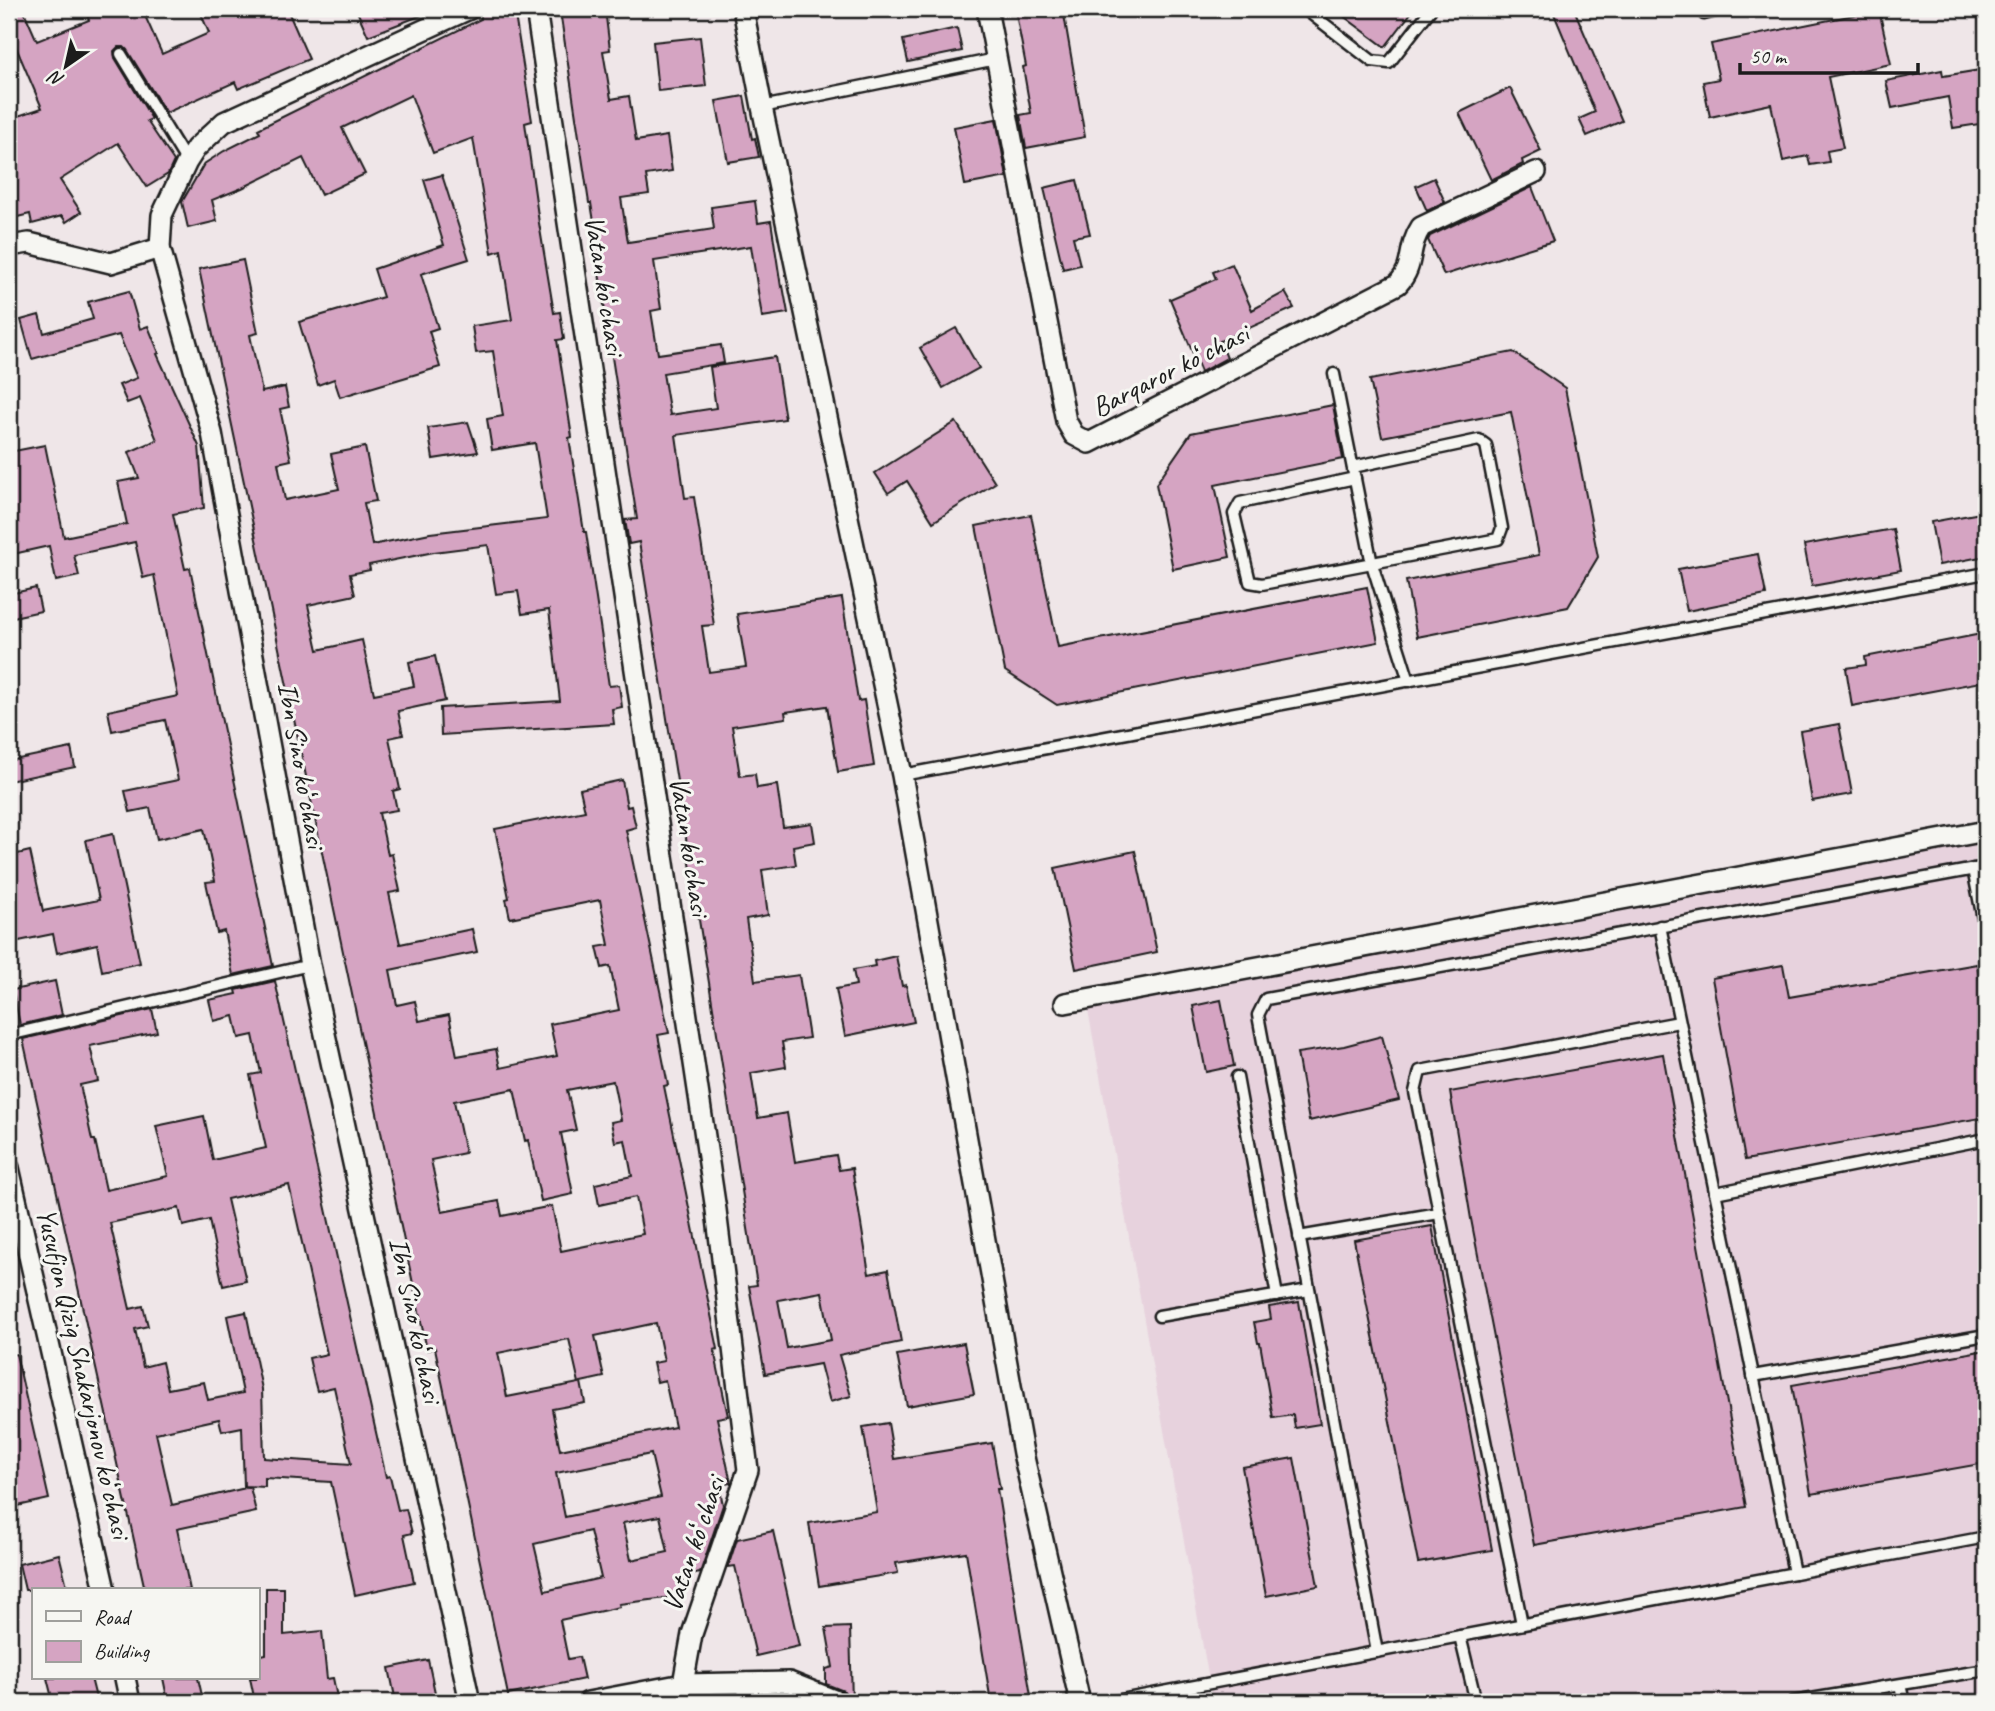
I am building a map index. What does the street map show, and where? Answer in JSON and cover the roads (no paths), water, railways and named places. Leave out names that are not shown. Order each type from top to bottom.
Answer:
[{"type":"street","name":"Ibn Sino koʻchasi","points":[[469,9],[224,122],[196,148],[187,162],[162,215],[160,248],[212,433],[310,965],[470,1702]]},
{"type":"street","name":"Vatan koʻchasi","points":[[536,9],[716,1210],[748,1470],[692,1634],[682,1684]]},
{"type":"street","points":[[743,9],[902,775],[1023,1453],[1080,1702]]},
{"type":"street","name":"Barqaror koʻchasi","points":[[987,9],[1066,421],[1074,435],[1089,443],[1398,284],[1408,273],[1413,240],[1421,227],[1536,172]]},
{"type":"street","points":[[9,246],[29,243],[111,264],[160,248]]},
{"type":"street","points":[[1065,1003],[1986,831]]},
{"type":"street","name":"Yusufjon Qiziq Shakarjonov koʻchasi","points":[[9,1168],[105,1588]]},
{"type":"street","points":[[125,1680],[130,1702]]},
{"type":"street","points":[[589,1702],[682,1684],[748,1693],[789,1682],[839,1702]]},
{"type":"lane","points":[[1305,9],[1372,61],[1389,63],[1431,9]]},
{"type":"lane","points":[[1704,14],[1724,9]]},
{"type":"lane","points":[[121,54],[187,162]]},
{"type":"lane","points":[[762,107],[996,60]]},
{"type":"lane","points":[[1334,374],[1373,564],[1409,681]]},
{"type":"lane","points":[[1479,440],[1486,444],[1502,528],[1498,539],[1373,564],[1262,584],[1250,582],[1234,514],[1240,503],[1479,440]]},
{"type":"lane","points":[[902,775],[1986,573]]},
{"type":"lane","points":[[1377,1652],[1258,1015],[1266,999],[1986,867]]},
{"type":"lane","points":[[1973,869],[1986,934]]},
{"type":"lane","points":[[1660,926],[1794,1573]]},
{"type":"lane","points":[[9,1035],[310,965]]},
{"type":"lane","points":[[1522,1624],[1415,1092],[1420,1071],[1679,1022]]},
{"type":"lane","points":[[1237,1077],[1277,1296]]},
{"type":"lane","points":[[1715,1193],[1986,1139]]},
{"type":"lane","points":[[1299,1237],[1439,1213]]},
{"type":"lane","points":[[1159,1316],[1309,1290]]},
{"type":"lane","points":[[1753,1376],[1986,1335]]},
{"type":"lane","points":[[1110,1702],[1986,1537]]},
{"type":"lane","points":[[1460,1636],[1476,1702]]},
{"type":"lane","points":[[1793,1702],[1986,1670]]},
{"type":"lane","points":[[1900,1685],[1904,1702]]},
{"type":"lane","points":[[1875,1689],[1878,1702]]}]
